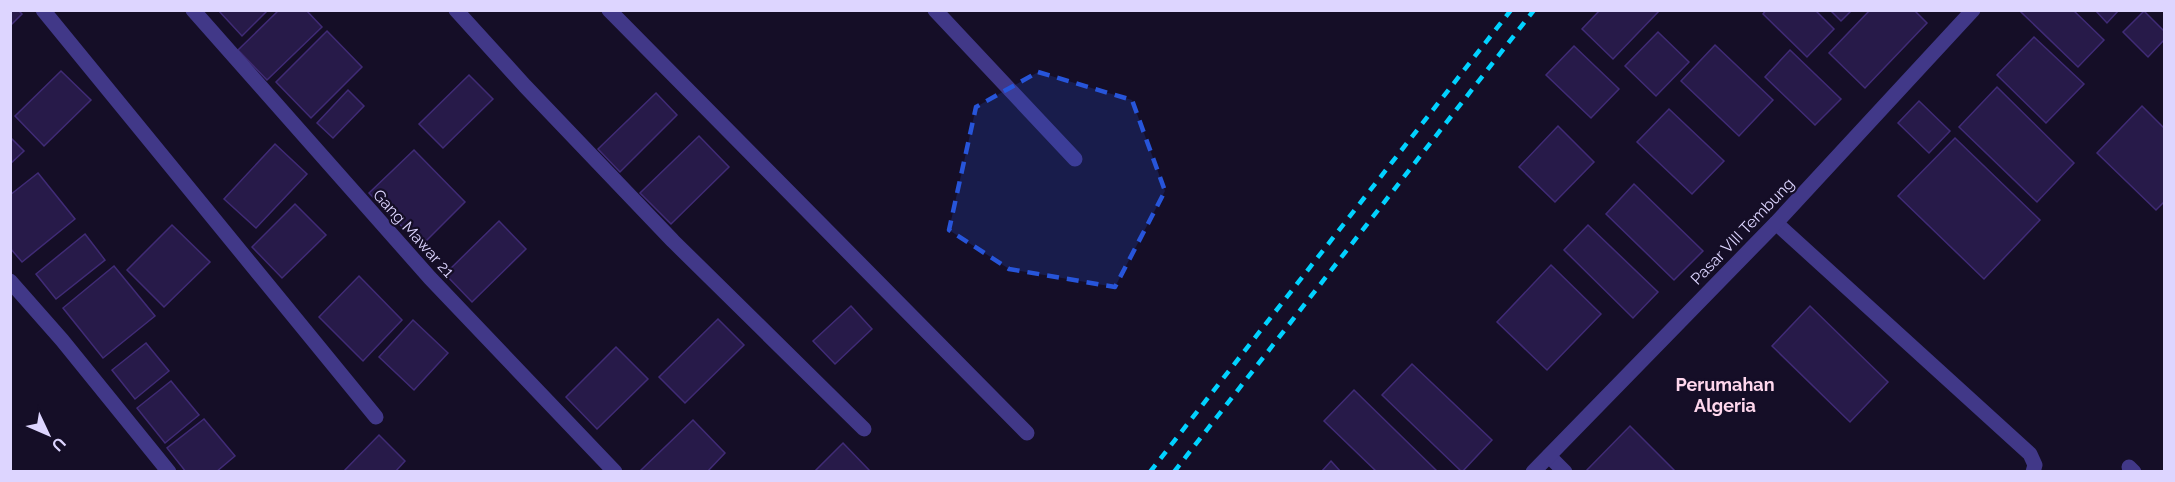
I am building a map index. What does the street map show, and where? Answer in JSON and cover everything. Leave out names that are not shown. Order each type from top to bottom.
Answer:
[{"type":"street","points":[[43,10],[376,417]]},
{"type":"street","name":"Gang Mawar 21","points":[[193,10],[430,278],[615,471]]},
{"type":"street","points":[[456,10],[673,241],[864,429]]},
{"type":"street","points":[[609,10],[1027,433]]},
{"type":"street","points":[[935,10],[1075,159]]},
{"type":"street","name":"Pasar VIII Tembung","points":[[1533,471],[1776,223],[1973,10]]},
{"type":"street","points":[[1776,223],[2030,454],[2035,465],[2033,471]]},
{"type":"street","points":[[10,282],[62,340],[169,471]]},
{"type":"street","points":[[1549,456],[1565,471]]},
{"type":"highlighted area","points":[[1038,72],[1132,100],[1165,191],[1115,287],[1009,269],[949,230],[976,107]]},
{"type":"building","points":[[10,10],[18,10],[22,14],[10,26]]},
{"type":"building","points":[[218,10],[268,10],[242,36]]},
{"type":"building","points":[[279,10],[306,10],[322,27],[267,80],[238,50]]},
{"type":"building","points":[[1600,10],[1660,10],[1613,59],[1582,29]]},
{"type":"building","points":[[1766,10],[1815,10],[1834,29],[1807,57],[1763,14]]},
{"type":"building","points":[[1830,10],[1852,10],[1841,21]]},
{"type":"building","points":[[1870,10],[1914,10],[1927,23],[1865,88],[1829,53]]},
{"type":"building","points":[[2022,10],[2073,10],[2104,40],[2078,67],[2021,12]]},
{"type":"building","points":[[2095,10],[2119,10],[2107,23]]},
{"type":"building","points":[[2144,11],[2164,31],[2164,40],[2148,57],[2123,32]]},
{"type":"building","points":[[327,31],[362,67],[311,118],[276,82]]},
{"type":"building","points":[[1658,32],[1689,62],[1656,96],[1625,66]]},
{"type":"building","points":[[2034,37],[2084,84],[2046,123],[1997,75]]},
{"type":"building","points":[[1715,45],[1773,100],[1739,136],[1681,81]]},
{"type":"building","points":[[1574,46],[1619,89],[1591,118],[1546,75]]},
{"type":"building","points":[[1790,50],[1841,99],[1815,125],[1765,77]]},
{"type":"building","points":[[61,71],[91,100],[44,146],[15,116]]},
{"type":"building","points":[[469,75],[493,99],[443,148],[419,124]]},
{"type":"building","points":[[1997,87],[2074,163],[2037,202],[1959,127]]},
{"type":"building","points":[[348,90],[364,106],[333,138],[317,123]]},
{"type":"building","points":[[656,93],[677,115],[620,172],[598,149]]},
{"type":"building","points":[[1919,101],[1950,131],[1929,153],[1898,123]]},
{"type":"building","points":[[2142,106],[2164,128],[2164,202],[2156,210],[2097,153]]},
{"type":"building","points":[[1669,109],[1724,161],[1692,194],[1637,142]]},
{"type":"building","points":[[1558,126],[1594,162],[1555,202],[1519,167]]},
{"type":"building","points":[[699,136],[729,167],[671,224],[640,193]]},
{"type":"building","points":[[10,137],[24,151],[10,164]]},
{"type":"building","points":[[1955,138],[2040,220],[1984,279],[1898,196]]},
{"type":"building","points":[[275,144],[307,174],[256,228],[224,199]]},
{"type":"building","points":[[414,150],[465,202],[421,246],[369,193]]},
{"type":"building","points":[[38,173],[75,219],[22,262],[10,248],[10,195]]},
{"type":"building","points":[[1634,184],[1703,251],[1674,280],[1606,214]]},
{"type":"building","points":[[295,204],[326,235],[282,278],[252,247]]},
{"type":"building","points":[[499,221],[526,249],[472,302],[445,274]]},
{"type":"building","points":[[172,225],[210,262],[164,307],[127,270]]},
{"type":"building","points":[[1588,225],[1658,292],[1633,318],[1564,250]]},
{"type":"building","points":[[85,234],[105,260],[56,299],[36,274]]},
{"type":"building","points":[[1551,265],[1601,314],[1547,370],[1497,322]]},
{"type":"building","points":[[114,266],[155,316],[103,358],[63,308]]},
{"type":"building","points":[[359,276],[402,320],[363,361],[319,317]]},
{"type":"building","points":[[851,306],[872,329],[835,364],[813,341]]},
{"type":"building","points":[[1810,306],[1888,382],[1850,422],[1772,346]]},
{"type":"building","points":[[718,319],[744,345],[685,403],[659,377]]},
{"type":"building","points":[[413,320],[448,353],[414,390],[379,357]]},
{"type":"building","points":[[146,343],[169,371],[135,399],[112,370]]},
{"type":"building","points":[[616,347],[648,379],[597,429],[566,397]]},
{"type":"building","points":[[1412,364],[1492,440],[1462,472],[1382,395]]},
{"type":"building","points":[[171,381],[199,415],[165,443],[137,408]]},
{"type":"building","points":[[1354,390],[1438,472],[1377,472],[1324,421]]},
{"type":"building","points":[[204,419],[235,456],[216,472],[186,472],[167,448]]},
{"type":"building","points":[[693,420],[725,453],[707,472],[639,472]]},
{"type":"building","points":[[1630,426],[1676,472],[1585,472]]},
{"type":"building","points":[[379,435],[405,461],[395,472],[343,472]]},
{"type":"building","points":[[843,443],[870,471],[814,472]]},
{"type":"building","points":[[1331,461],[1341,472],[1321,472]]},
{"type":"railway","points":[[1150,472],[1511,10]]},
{"type":"railway","points":[[1174,472],[1534,10]]},
{"type":"district","name":"Perumahan Algeria","points":[[1725,395]]}]
